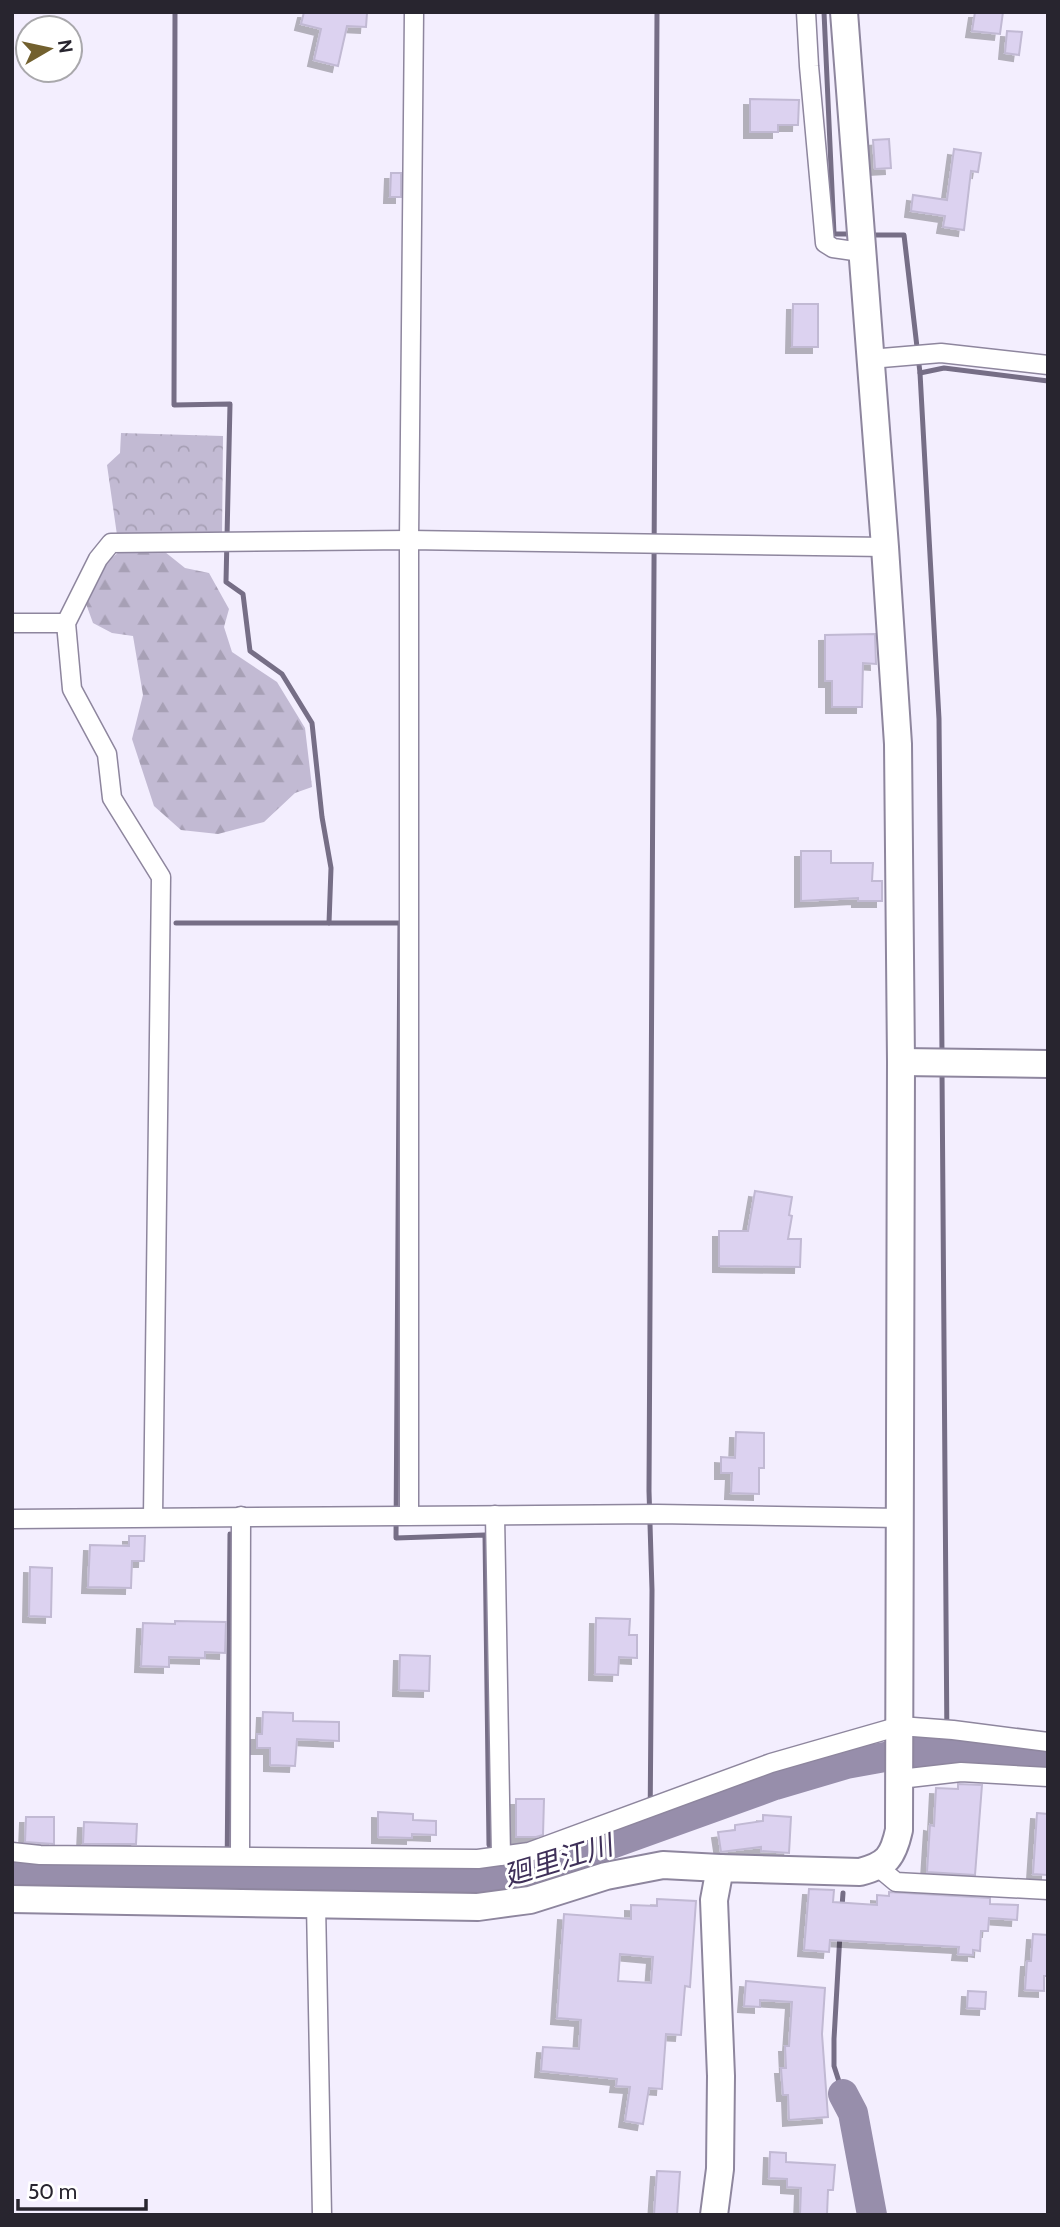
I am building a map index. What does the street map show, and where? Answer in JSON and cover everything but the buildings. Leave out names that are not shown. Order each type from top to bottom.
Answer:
[{"type":"street","points":[[401,1515],[414,12]]},
{"type":"street","points":[[806,12],[808,66],[825,243],[833,248],[860,240]]},
{"type":"street","points":[[12,1899],[478,1907],[530,1900],[606,1876],[663,1865],[860,1872],[878,1867],[895,1849],[899,1830],[900,1779],[901,1062],[898,744],[844,12]]},
{"type":"street","points":[[870,359],[941,353],[1048,365]]},
{"type":"street","points":[[153,1517],[161,877],[112,799],[107,754],[72,688],[66,624],[98,559],[111,543],[409,540],[885,547]]},
{"type":"street","points":[[12,623],[66,624]]},
{"type":"street","points":[[901,1062],[1048,1064]]},
{"type":"street","points":[[12,1519],[650,1514],[900,1518]]},
{"type":"street","points":[[495,1515],[501,1856]]},
{"type":"street","points":[[232,1855],[241,1517]]},
{"type":"street","points":[[12,1852],[40,1855],[501,1856],[529,1852],[771,1763],[900,1726],[1048,1742]]},
{"type":"street","points":[[900,1779],[961,1772],[1048,1777]]},
{"type":"street","points":[[878,1867],[896,1882],[1048,1890]]},
{"type":"street","points":[[714,2215],[720,2169],[721,2076],[714,1900],[720,1868]]},
{"type":"street","points":[[316,1904],[322,2215]]},
{"type":"green space","points":[[121,433],[223,436],[222,536],[117,535],[107,465],[120,453]]},
{"type":"green space","points":[[119,552],[165,552],[185,568],[209,573],[229,609],[224,627],[232,652],[277,682],[305,728],[312,787],[295,793],[264,822],[218,834],[181,830],[154,806],[132,739],[143,695],[133,636],[112,633],[93,623],[85,601],[103,565]]},
{"type":"waterway","points":[[175,12],[174,405],[230,404],[226,582],[243,594],[250,651],[282,674],[312,723],[322,817],[331,868],[329,923]]},
{"type":"waterway","points":[[650,1830],[652,1590],[649,1491],[657,12]]},
{"type":"waterway","points":[[824,12],[834,234],[853,234]]},
{"type":"waterway","points":[[870,235],[904,235],[920,373],[939,719],[942,1054]]},
{"type":"waterway","points":[[920,373],[944,368],[1048,381]]},
{"type":"waterway","points":[[176,923],[400,923],[396,1538],[485,1535],[489,1845]]},
{"type":"waterway","points":[[942,1071],[947,1749]]},
{"type":"waterway","points":[[227,1879],[230,1534]]},
{"type":"waterway","name":"廻里江川","points":[[12,1873],[491,1881],[517,1878],[775,1785],[846,1764],[947,1749],[1048,1761]]},
{"type":"waterway","points":[[489,1870],[491,1881]]},
{"type":"waterway","points":[[842,1907],[843,1893]]},
{"type":"waterway","points":[[840,1934],[834,2066],[843,2094]]},
{"type":"waterway","points":[[843,2094],[853,2113],[872,2215]]}]
